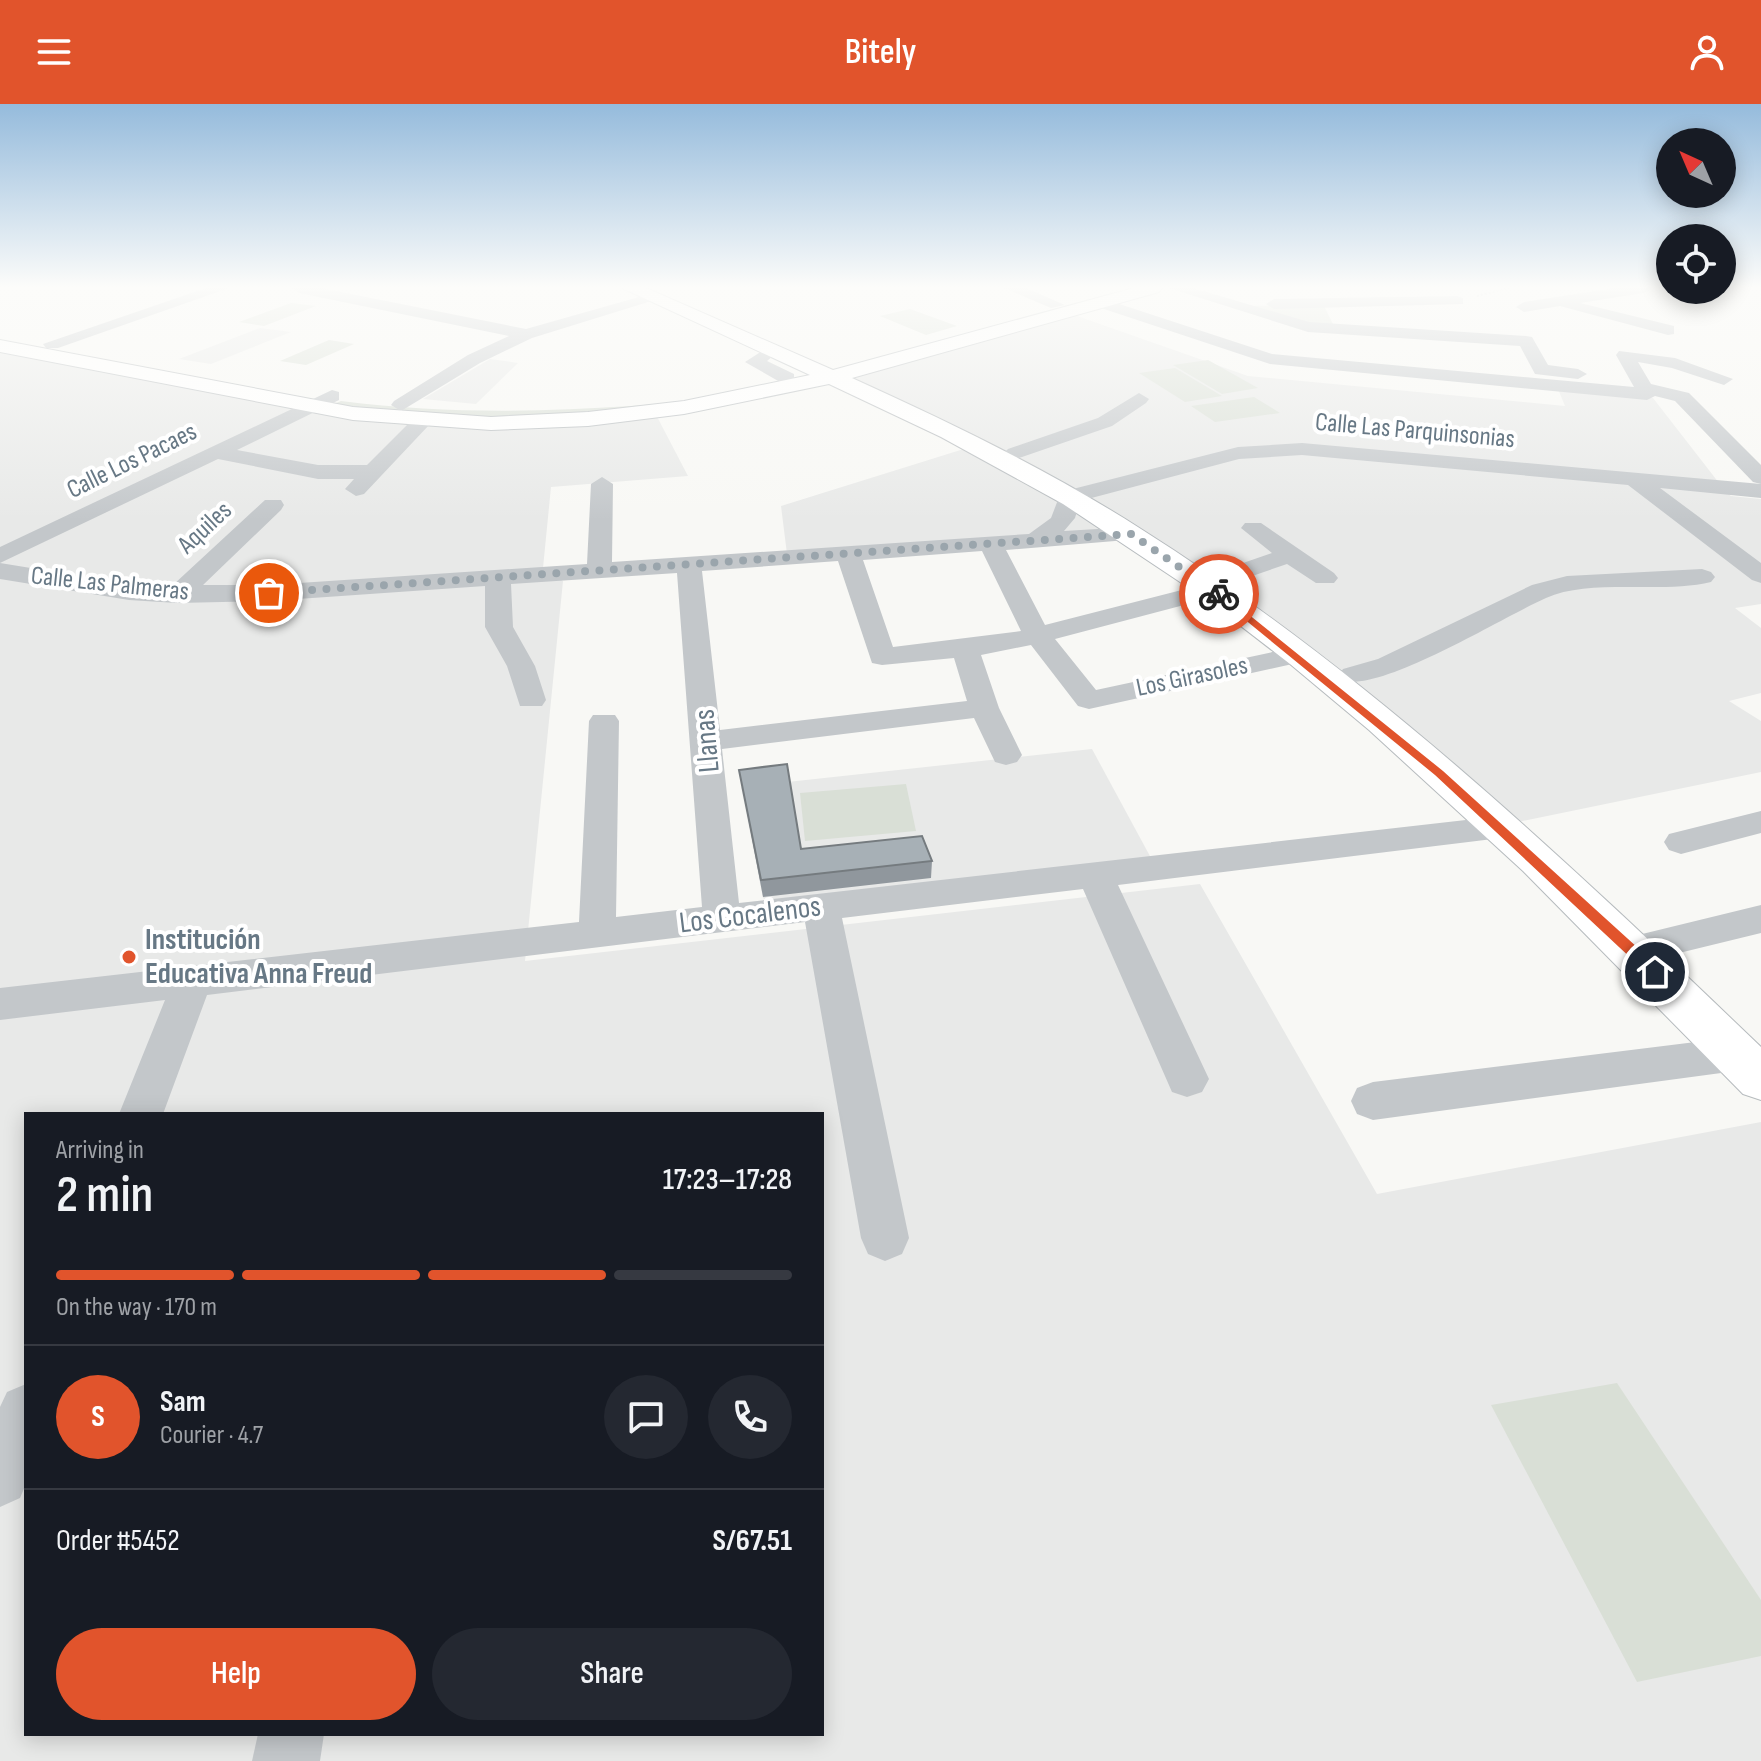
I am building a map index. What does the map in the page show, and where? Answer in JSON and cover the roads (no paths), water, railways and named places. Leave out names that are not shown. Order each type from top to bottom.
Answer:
[{"type":"main road","points":[[98,365],[311,406],[423,420],[723,403],[858,365]]},
{"type":"main road","points":[[165,365],[332,396],[524,416]]},
{"type":"main road","points":[[810,365],[1015,453],[1131,534],[1218,584],[1353,675],[1512,803],[1753,1057]]},
{"type":"main road","points":[[815,365],[1165,538],[1296,655],[1650,947]]},
{"type":"main road","points":[[612,411],[787,378],[831,373],[857,365]]},
{"type":"main road","points":[[152,376],[174,367]]},
{"type":"main road","points":[[257,396],[279,387]]},
{"type":"street","points":[[401,405],[464,365]]},
{"type":"street","points":[[761,365],[787,378]]},
{"type":"street","points":[[1506,365],[1647,394],[1631,365]]},
{"type":"street","points":[[1544,365],[1551,375]]},
{"type":"street","points":[[1682,365],[1724,379]]},
{"type":"street","points":[[1642,384],[1682,397],[1761,477]]},
{"type":"street","name":"Calle Los Pacaes","points":[[0,556],[332,396]]},
{"type":"street","points":[[1015,453],[1105,422],[1139,399]]},
{"type":"street","points":[[356,489],[423,420]]},
{"type":"street","name":"Calle Las Parquinsonias","points":[[1078,495],[1238,453],[1291,449],[1761,491]]},
{"type":"street","points":[[216,452],[318,472],[373,472]]},
{"type":"street","points":[[1634,479],[1761,575]]},
{"type":"street","points":[[599,570],[602,484]]},
{"type":"street","points":[[1035,540],[1061,523],[1078,495]]},
{"type":"street","name":"Aquiles","points":[[177,595],[273,505]]},
{"type":"street","points":[[1253,528],[1325,578]]},
{"type":"street","name":"Calle Las Palmeras","points":[[0,571],[86,587],[177,595],[269,593],[1131,534]]},
{"type":"street","points":[[990,543],[1037,635]]},
{"type":"street","points":[[848,553],[882,657],[965,648],[1037,635],[1218,584],[1290,555]]},
{"type":"street","name":"Llanas","points":[[689,564],[722,919]]},
{"type":"street","points":[[1353,675],[1388,665],[1541,590],[1567,584],[1702,577]]},
{"type":"street","points":[[498,578],[499,627],[521,666],[531,700]]},
{"type":"street","name":"Los Girasoles","points":[[1037,635],[1089,700],[1296,655]]},
{"type":"street","points":[[965,648],[984,708],[1006,755]]},
{"type":"street","points":[[707,741],[984,708]]},
{"type":"street","points":[[597,933],[604,721]]},
{"type":"street","points":[[1681,842],[1761,822]]},
{"type":"street","name":"Los Cocalenos","points":[[0,1004],[1501,827]]},
{"type":"street","points":[[1093,876],[1104,892],[1187,1079]]},
{"type":"street","points":[[821,907],[885,1238]]},
{"type":"street","points":[[1650,947],[1761,919]]},
{"type":"street","points":[[142,1112],[193,979]]},
{"type":"street","points":[[1373,1101],[1753,1057]]},
{"type":"street","points":[[0,1478],[24,1416]]},
{"type":"street","points":[[286,1761],[291,1736]]},
{"type":"place","name":"Institución Educativa Anna Freud","points":[[129,957]]}]
